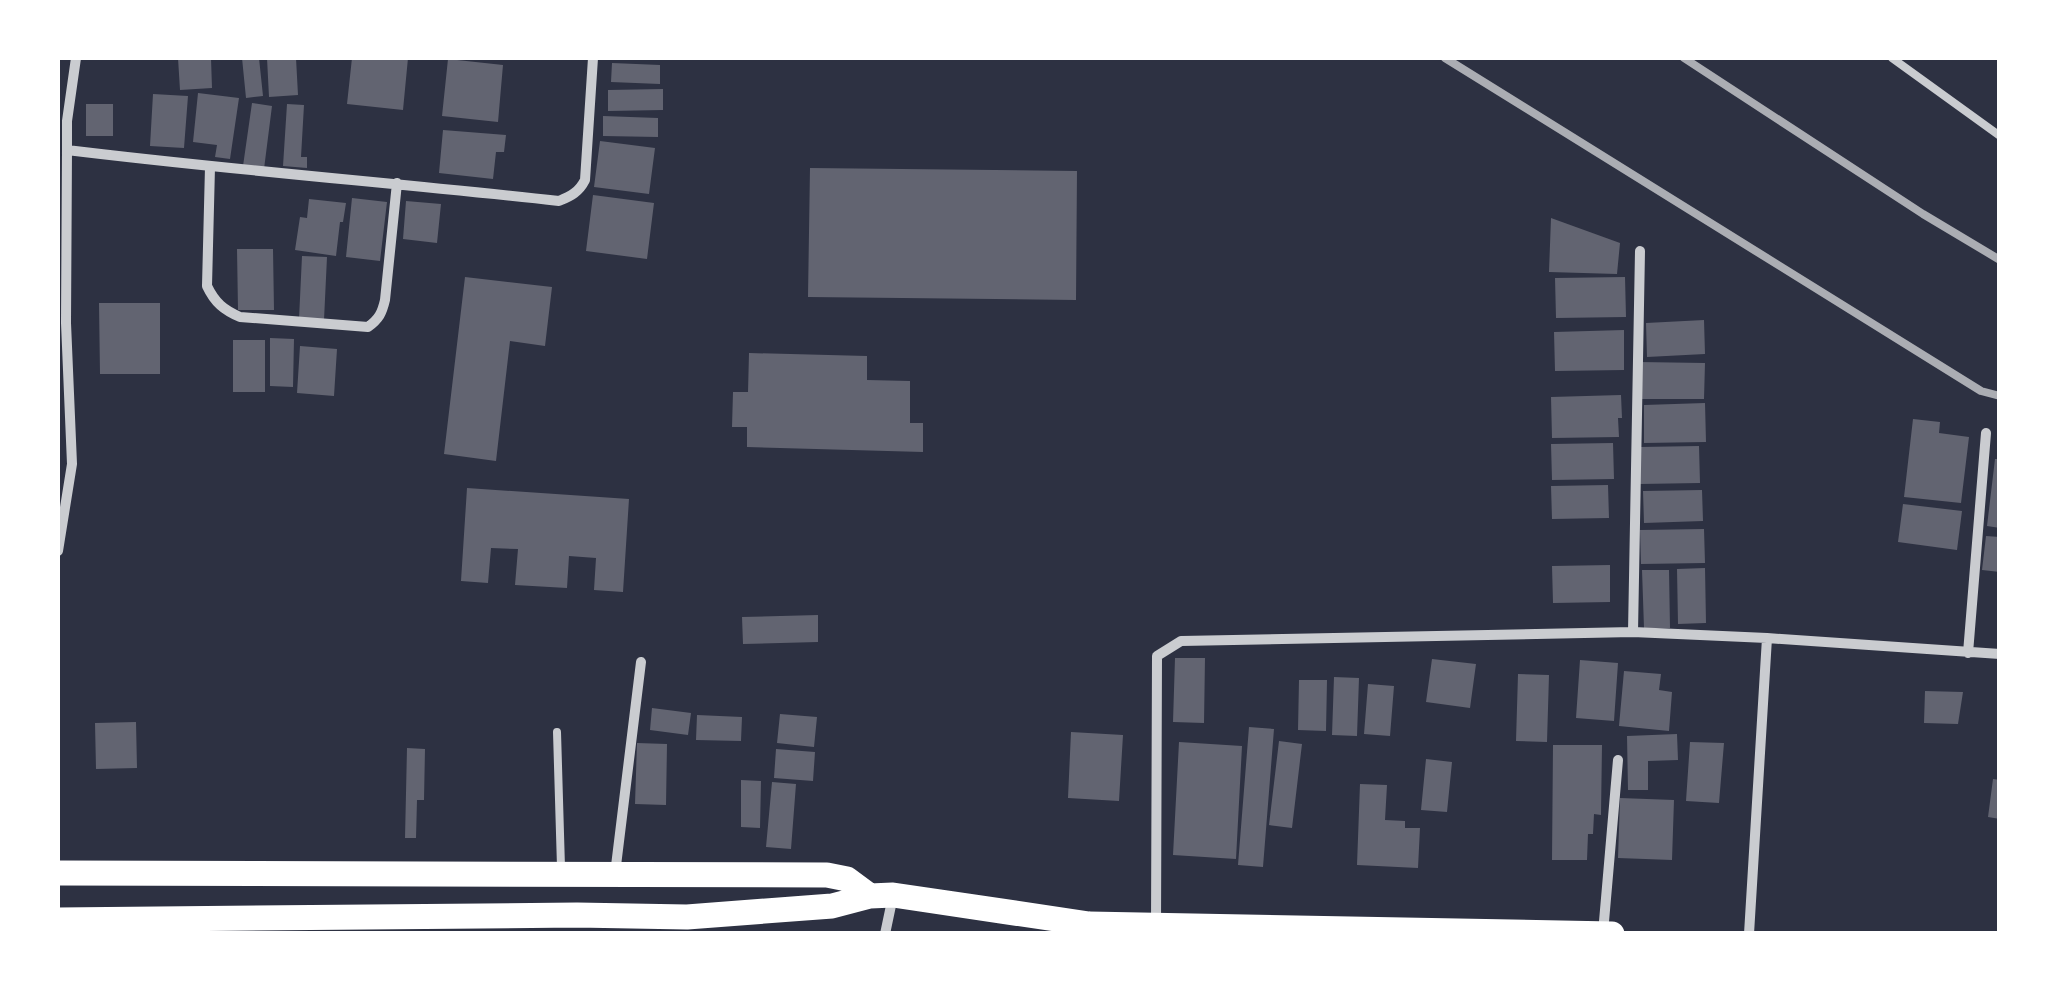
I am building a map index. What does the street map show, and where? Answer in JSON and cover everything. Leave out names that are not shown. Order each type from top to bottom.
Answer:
[{"type":"main road","points":[[58,872],[827,875],[882,895],[1089,924],[1612,934]]},
{"type":"main road","points":[[58,920],[560,915],[686,925],[832,906],[882,895]]},
{"type":"street","points":[[58,551],[72,464],[63,396],[67,121],[75,58]]},
{"type":"street","points":[[66,150],[559,201],[573,195],[585,180],[593,58]]},
{"type":"street","points":[[210,167],[207,286],[213,300],[240,317],[368,328],[382,314],[385,300],[397,183]]},
{"type":"street","points":[[1633,632],[1640,252]]},
{"type":"street","points":[[1968,653],[1986,433]]},
{"type":"street","points":[[1156,926],[1157,656],[1181,641],[1633,632],[2000,654]]},
{"type":"street","points":[[1749,934],[1767,638]]},
{"type":"street","points":[[615,874],[641,662]]},
{"type":"street","points":[[1602,933],[1618,760]]},
{"type":"street","points":[[882,895],[884,934]]},
{"type":"lane","points":[[1892,58],[2000,136]]},
{"type":"lane","points":[[557,732],[561,874]]},
{"type":"building","points":[[178,58],[211,58],[212,88],[180,90]]},
{"type":"building","points":[[242,58],[259,58],[263,96],[246,98]]},
{"type":"building","points":[[267,58],[296,58],[298,95],[269,97]]},
{"type":"building","points":[[352,58],[408,58],[403,110],[347,104]]},
{"type":"building","points":[[448,59],[503,65],[498,122],[442,116]]},
{"type":"building","points":[[612,63],[660,65],[660,84],[611,82]]},
{"type":"building","points":[[663,89],[663,110],[608,111],[608,90]]},
{"type":"building","points":[[198,93],[239,98],[230,159],[215,157],[217,145],[193,142]]},
{"type":"building","points":[[153,94],[188,96],[184,148],[150,146]]},
{"type":"building","points":[[252,103],[272,106],[264,169],[243,166]]},
{"type":"building","points":[[86,104],[113,104],[113,136],[86,136]]},
{"type":"building","points":[[287,104],[304,105],[301,157],[307,157],[307,168],[283,166]]},
{"type":"building","points":[[603,116],[658,118],[658,137],[603,136]]},
{"type":"building","points":[[443,130],[506,135],[504,152],[496,152],[493,179],[439,173]]},
{"type":"building","points":[[600,141],[655,148],[649,194],[594,187]]},
{"type":"building","points":[[810,168],[1077,171],[1076,300],[808,297]]},
{"type":"building","points":[[593,195],[654,203],[647,259],[586,251]]},
{"type":"building","points":[[352,198],[387,202],[380,261],[346,257]]},
{"type":"building","points":[[309,199],[346,203],[336,256],[295,250],[300,217],[307,218]]},
{"type":"building","points":[[406,201],[441,204],[437,243],[403,239]]},
{"type":"building","points":[[1551,218],[1620,243],[1617,274],[1549,272]]},
{"type":"building","points":[[237,249],[273,249],[274,310],[238,310]]},
{"type":"building","points":[[302,256],[327,257],[324,320],[299,319]]},
{"type":"building","points":[[465,277],[552,287],[545,346],[510,341],[496,461],[444,454]]},
{"type":"building","points":[[1625,277],[1626,317],[1556,318],[1555,278]]},
{"type":"building","points":[[99,303],[160,303],[160,374],[100,374]]},
{"type":"building","points":[[1704,320],[1705,354],[1647,357],[1646,323]]},
{"type":"building","points":[[1624,330],[1624,370],[1555,371],[1554,332]]},
{"type":"building","points":[[270,338],[294,339],[293,387],[270,386]]},
{"type":"building","points":[[233,340],[265,340],[265,392],[233,392]]},
{"type":"building","points":[[300,346],[337,349],[334,396],[297,393]]},
{"type":"building","points":[[749,353],[867,356],[867,380],[910,381],[910,423],[923,423],[923,452],[747,447],[747,427],[732,427],[733,392],[748,392]]},
{"type":"building","points":[[1639,362],[1705,363],[1704,399],[1639,399]]},
{"type":"building","points":[[1621,395],[1619,437],[1552,438],[1551,397]]},
{"type":"building","points":[[1705,403],[1706,442],[1644,443],[1644,405]]},
{"type":"building","points":[[1913,419],[1940,422],[1939,433],[1969,437],[1961,503],[1904,497]]},
{"type":"building","points":[[1613,443],[1614,479],[1552,480],[1551,444]]},
{"type":"building","points":[[1699,446],[1700,483],[1640,484],[1640,447]]},
{"type":"building","points":[[1995,459],[2000,459],[2000,528],[1987,526]]},
{"type":"building","points":[[1608,485],[1609,518],[1552,519],[1551,486]]},
{"type":"building","points":[[467,488],[629,499],[623,592],[594,590],[596,558],[569,556],[567,588],[515,585],[518,549],[491,548],[488,583],[461,581]]},
{"type":"building","points":[[1702,490],[1703,521],[1644,523],[1643,491]]},
{"type":"building","points":[[1903,504],[1962,511],[1957,550],[1898,542]]},
{"type":"building","points":[[1704,529],[1705,563],[1641,564],[1640,530]]},
{"type":"building","points":[[1986,536],[2000,537],[2000,572],[1982,570]]},
{"type":"building","points":[[1610,565],[1610,602],[1553,603],[1552,566]]},
{"type":"building","points":[[1705,568],[1706,623],[1678,624],[1677,569]]},
{"type":"building","points":[[1642,570],[1669,570],[1670,628],[1644,628]]},
{"type":"building","points":[[818,615],[818,642],[743,644],[742,617]]},
{"type":"building","points":[[1175,658],[1205,658],[1204,723],[1173,722]]},
{"type":"building","points":[[1432,659],[1476,664],[1470,708],[1426,702]]},
{"type":"building","points":[[1580,660],[1618,663],[1614,721],[1576,718]]},
{"type":"building","points":[[1624,671],[1661,674],[1659,690],[1672,692],[1669,731],[1619,726]]},
{"type":"building","points":[[1518,674],[1549,675],[1547,742],[1516,741]]},
{"type":"building","points":[[1334,677],[1359,678],[1357,736],[1332,735]]},
{"type":"building","points":[[1299,680],[1327,680],[1326,731],[1298,730]]},
{"type":"building","points":[[1368,684],[1394,686],[1390,736],[1364,734]]},
{"type":"building","points":[[1925,691],[1963,692],[1958,724],[1924,723]]},
{"type":"building","points":[[652,708],[691,713],[688,735],[650,730]]},
{"type":"building","points":[[780,714],[817,717],[814,747],[777,743]]},
{"type":"building","points":[[697,715],[742,717],[741,741],[696,740]]},
{"type":"building","points":[[136,722],[137,768],[96,769],[95,723]]},
{"type":"building","points":[[1249,727],[1274,729],[1263,867],[1238,865]]},
{"type":"building","points":[[1071,732],[1123,735],[1119,801],[1068,798]]},
{"type":"building","points":[[1677,734],[1678,760],[1648,761],[1648,790],[1628,790],[1627,736]]},
{"type":"building","points":[[1279,741],[1302,744],[1292,828],[1269,825]]},
{"type":"building","points":[[1179,742],[1242,746],[1236,859],[1173,855]]},
{"type":"building","points":[[1690,742],[1724,743],[1719,803],[1686,801]]},
{"type":"building","points":[[637,743],[667,744],[666,805],[635,804]]},
{"type":"building","points":[[1553,745],[1602,745],[1601,815],[1594,814],[1587,860],[1552,860]]},
{"type":"building","points":[[407,748],[425,749],[424,800],[417,800],[416,838],[405,838]]},
{"type":"building","points":[[776,749],[815,752],[813,781],[774,778]]},
{"type":"building","points":[[1426,759],[1452,762],[1447,812],[1421,810]]},
{"type":"building","points":[[1993,779],[2000,780],[2000,819],[1988,817]]},
{"type":"building","points":[[741,780],[761,781],[760,828],[741,827]]},
{"type":"building","points":[[772,782],[796,784],[791,849],[766,847]]},
{"type":"building","points":[[1360,784],[1387,785],[1385,820],[1405,821],[1405,828],[1420,828],[1418,868],[1357,865]]},
{"type":"building","points":[[1620,798],[1674,800],[1672,860],[1618,858]]},
{"type":"railway","points":[[1445,58],[1981,391],[2000,396]]},
{"type":"railway","points":[[1684,58],[2000,260]]}]
